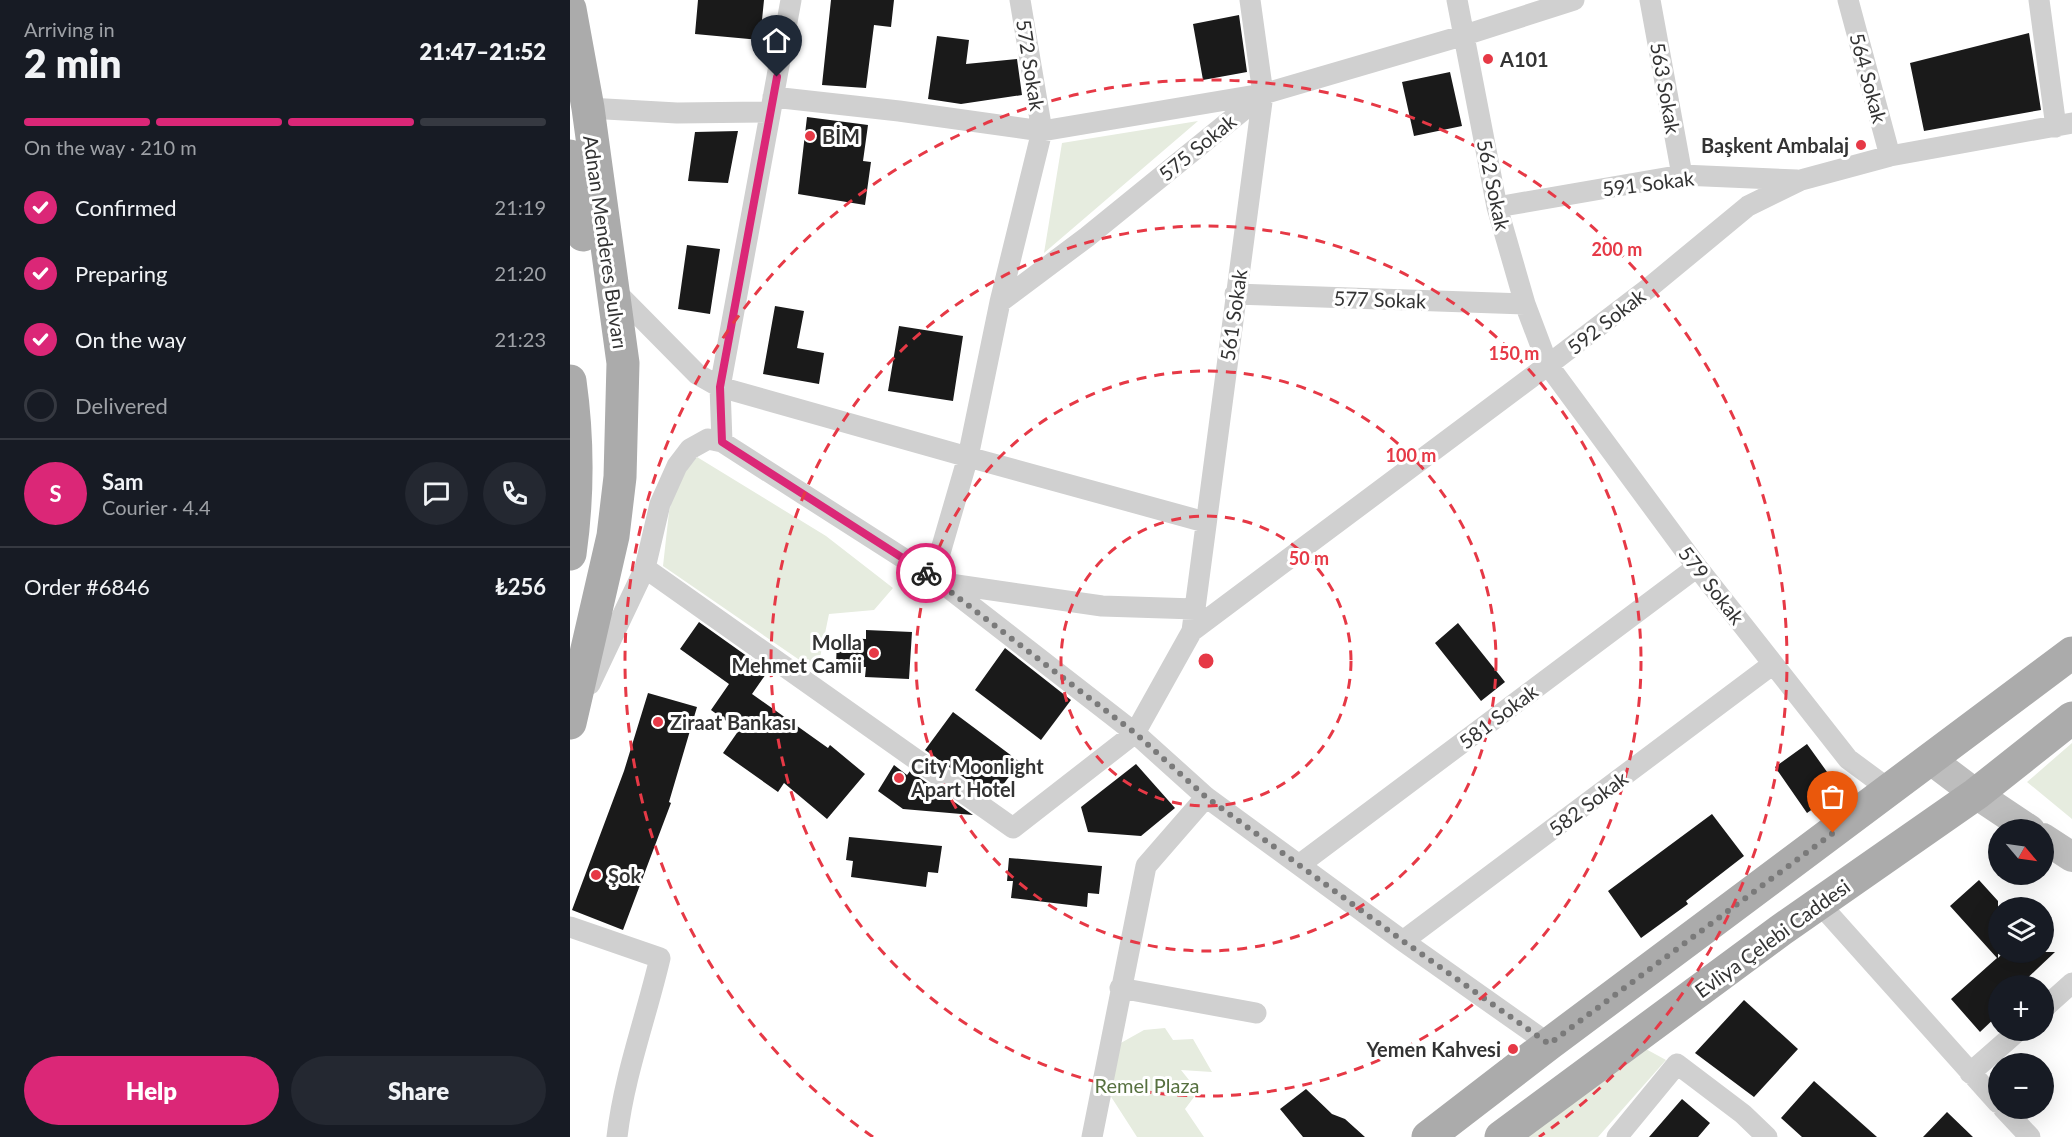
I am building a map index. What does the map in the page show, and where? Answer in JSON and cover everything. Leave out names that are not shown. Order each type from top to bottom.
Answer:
[{"type":"main road","name":"Adnan Menderes Bulvarı","points":[[570,9],[588,108],[623,363],[620,477],[613,536],[570,724]]},
{"type":"main road","name":"Adnan Menderes Bulvarı","points":[[570,156],[620,477]]},
{"type":"main road","points":[[570,381],[576,424],[575,520],[570,554]]},
{"type":"main road","points":[[1428,1137],[2072,653]]},
{"type":"main road","name":"Evliya Çelebi Caddesi","points":[[1501,1137],[1819,903],[1976,794],[2072,718]]},
{"type":"main road","points":[[1474,1137],[1517,1106],[1537,1087],[1543,1077],[1549,1044]]},
{"type":"street","points":[[722,442],[720,387],[791,0]]},
{"type":"street","name":"572 Sokak","points":[[1020,0],[1042,131]]},
{"type":"street","name":"561 Sokak","points":[[1192,631],[1263,94],[1250,0]]},
{"type":"street","name":"562 Sokak","points":[[1457,0],[1497,207],[1525,304],[1548,365]]},
{"type":"street","name":"575 Sokak","points":[[1000,302],[1087,237],[1263,94],[1465,35],[1574,0]]},
{"type":"street","name":"563 Sokak","points":[[1650,0],[1682,175]]},
{"type":"street","name":"564 Sokak","points":[[1848,0],[1890,156]]},
{"type":"street","points":[[2039,0],[2064,125]]},
{"type":"street","points":[[588,108],[677,113],[772,104],[899,111],[1042,131],[1263,94]]},
{"type":"street","name":"592 Sokak","points":[[645,568],[1013,828],[1135,733],[1192,631],[1548,365],[1650,287],[1748,206],[1801,180],[1890,156],[2064,125]]},
{"type":"street","points":[[937,580],[968,458],[1000,302],[1042,131]]},
{"type":"street","name":"591 Sokak","points":[[1497,207],[1682,175],[1801,180]]},
{"type":"street","points":[[613,289],[697,375],[720,387],[968,458],[1205,522]]},
{"type":"street","name":"577 Sokak","points":[[1235,294],[1525,304]]},
{"type":"street","name":"579 Sokak","points":[[1548,365],[1697,567],[1848,759],[1890,790]]},
{"type":"street","points":[[570,724],[645,568],[660,504],[677,466],[690,449],[708,439],[722,442],[937,580],[1135,733],[1206,797],[1549,1044]]},
{"type":"street","name":"581 Sokak","points":[[1299,865],[1697,567]]},
{"type":"street","points":[[937,580],[1102,606],[1196,609]]},
{"type":"street","name":"582 Sokak","points":[[1403,941],[1773,664]]},
{"type":"street","points":[[1931,760],[2014,819]]},
{"type":"street","points":[[1092,1137],[1146,866],[1206,797]]},
{"type":"street","points":[[2054,845],[2072,857]]},
{"type":"street","points":[[1819,903],[1988,1092]]},
{"type":"street","points":[[570,927],[660,958],[621,1107],[617,1137]]},
{"type":"street","points":[[2054,999],[2072,983]]},
{"type":"street","points":[[1120,988],[1256,1013]]},
{"type":"street","points":[[1970,1073],[2006,1041]]},
{"type":"street","points":[[1617,1137],[1677,1064],[1743,1114],[1767,1137]]},
{"type":"street","points":[[2013,1119],[2030,1137]]},
{"type":"green space","points":[[1198,121],[1044,253],[1062,143]]},
{"type":"green space","points":[[697,457],[826,536],[893,588],[874,610],[829,614],[817,672],[663,566],[669,512],[676,483]]},
{"type":"green space","points":[[2072,743],[2072,819],[2027,782]]},
{"type":"green space","name":"Remel Plaza","points":[[1165,1028],[1173,1040],[1193,1039],[1212,1072],[1181,1070],[1189,1080],[1185,1086],[1194,1097],[1185,1109],[1204,1137],[1137,1137],[1108,1092],[1119,1044],[1144,1030]]},
{"type":"green space","points":[[1644,1048],[1666,1060],[1598,1137],[1527,1137]]},
{"type":"building","points":[[698,0],[764,0],[760,40],[695,34]]},
{"type":"building","points":[[831,0],[894,0],[891,27],[874,25],[866,88],[822,85]]},
{"type":"building","points":[[1239,15],[1247,72],[1203,80],[1193,24]]},
{"type":"building","points":[[2029,33],[2041,110],[1924,131],[1910,63]]},
{"type":"building","points":[[937,36],[969,40],[966,64],[1017,59],[1022,95],[961,104],[928,99]]},
{"type":"building","points":[[1450,72],[1462,126],[1414,136],[1402,82]]},
{"type":"building","points":[[807,117],[868,125],[863,161],[871,162],[865,205],[798,194]]},
{"type":"building","points":[[738,131],[728,183],[688,181],[695,132]]},
{"type":"building","points":[[687,245],[720,249],[710,314],[678,309]]},
{"type":"building","points":[[775,306],[804,311],[797,348],[824,353],[819,384],[763,374]]},
{"type":"building","points":[[899,326],[963,336],[953,401],[888,391]]},
{"type":"building","points":[[699,622],[768,671],[752,694],[828,748],[830,745],[865,774],[827,819],[784,783],[778,792],[723,753],[739,730],[711,710],[729,684],[680,649]]},
{"type":"building","points":[[1458,623],[1505,682],[1481,701],[1435,643]]},
{"type":"building","name":"Molla Mehmet Camii","points":[[866,630],[912,632],[909,679],[865,677],[866,667],[836,666],[837,638],[866,639]]},
{"type":"building","points":[[1005,648],[1071,700],[1041,740],[975,690]]},
{"type":"building","points":[[648,693],[697,707],[669,802],[671,803],[623,930],[572,910],[624,771]]},
{"type":"building","points":[[953,712],[1020,762],[993,798],[925,750]]},
{"type":"building","points":[[1807,744],[1840,790],[1807,813],[1775,767]]},
{"type":"building","points":[[1136,764],[1175,808],[1141,836],[1088,832],[1081,807]]},
{"type":"building","name":"City Moonlight Apart Hotel","points":[[894,765],[907,775],[910,771],[973,815],[903,809],[878,791]]},
{"type":"building","points":[[1712,814],[1744,856],[1686,901],[1688,904],[1641,938],[1608,891]]},
{"type":"building","points":[[849,837],[942,846],[938,873],[928,872],[926,887],[851,877],[853,861],[846,860]]},
{"type":"building","points":[[1009,858],[1102,866],[1099,894],[1088,893],[1087,907],[1011,898],[1013,881],[1007,881]]},
{"type":"building","points":[[1979,880],[1994,897],[1988,897],[1988,948],[1950,906]]},
{"type":"building","points":[[1991,963],[2043,963],[2031,975],[1988,975],[1988,1024],[1980,1032],[1951,999]]},
{"type":"building","points":[[1744,1000],[1798,1049],[1754,1097],[1695,1053]]},
{"type":"building","points":[[1814,1081],[1877,1137],[1802,1137],[1781,1118]]},
{"type":"building","points":[[1306,1089],[1332,1114],[1345,1119],[1365,1137],[1303,1137],[1280,1109]]},
{"type":"building","points":[[1682,1099],[1710,1123],[1698,1137],[1649,1137]]},
{"type":"building","points":[[1947,1112],[1973,1137],[1923,1137]]},
{"type":"way so far","points":[[926,573],[1135,733],[1206,797],[1549,1044],[1833,833]]},
{"type":"place","name":"A101","points":[[1488,59]]},
{"type":"place","name":"BİM","points":[[810,136]]},
{"type":"place","name":"Başkent Ambalaj","points":[[1861,145]]},
{"type":"place","name":"Molla Mehmet Camii","points":[[874,653]]},
{"type":"place","name":"Ziraat Bankası","points":[[658,722]]},
{"type":"place","name":"City Moonlight Apart Hotel","points":[[899,778]]},
{"type":"place","name":"Şok","points":[[596,875]]},
{"type":"place","name":"Yemen Kahvesi","points":[[1513,1049]]},
{"type":"route","points":[[777,77],[720,387],[722,442],[926,573]]}]
